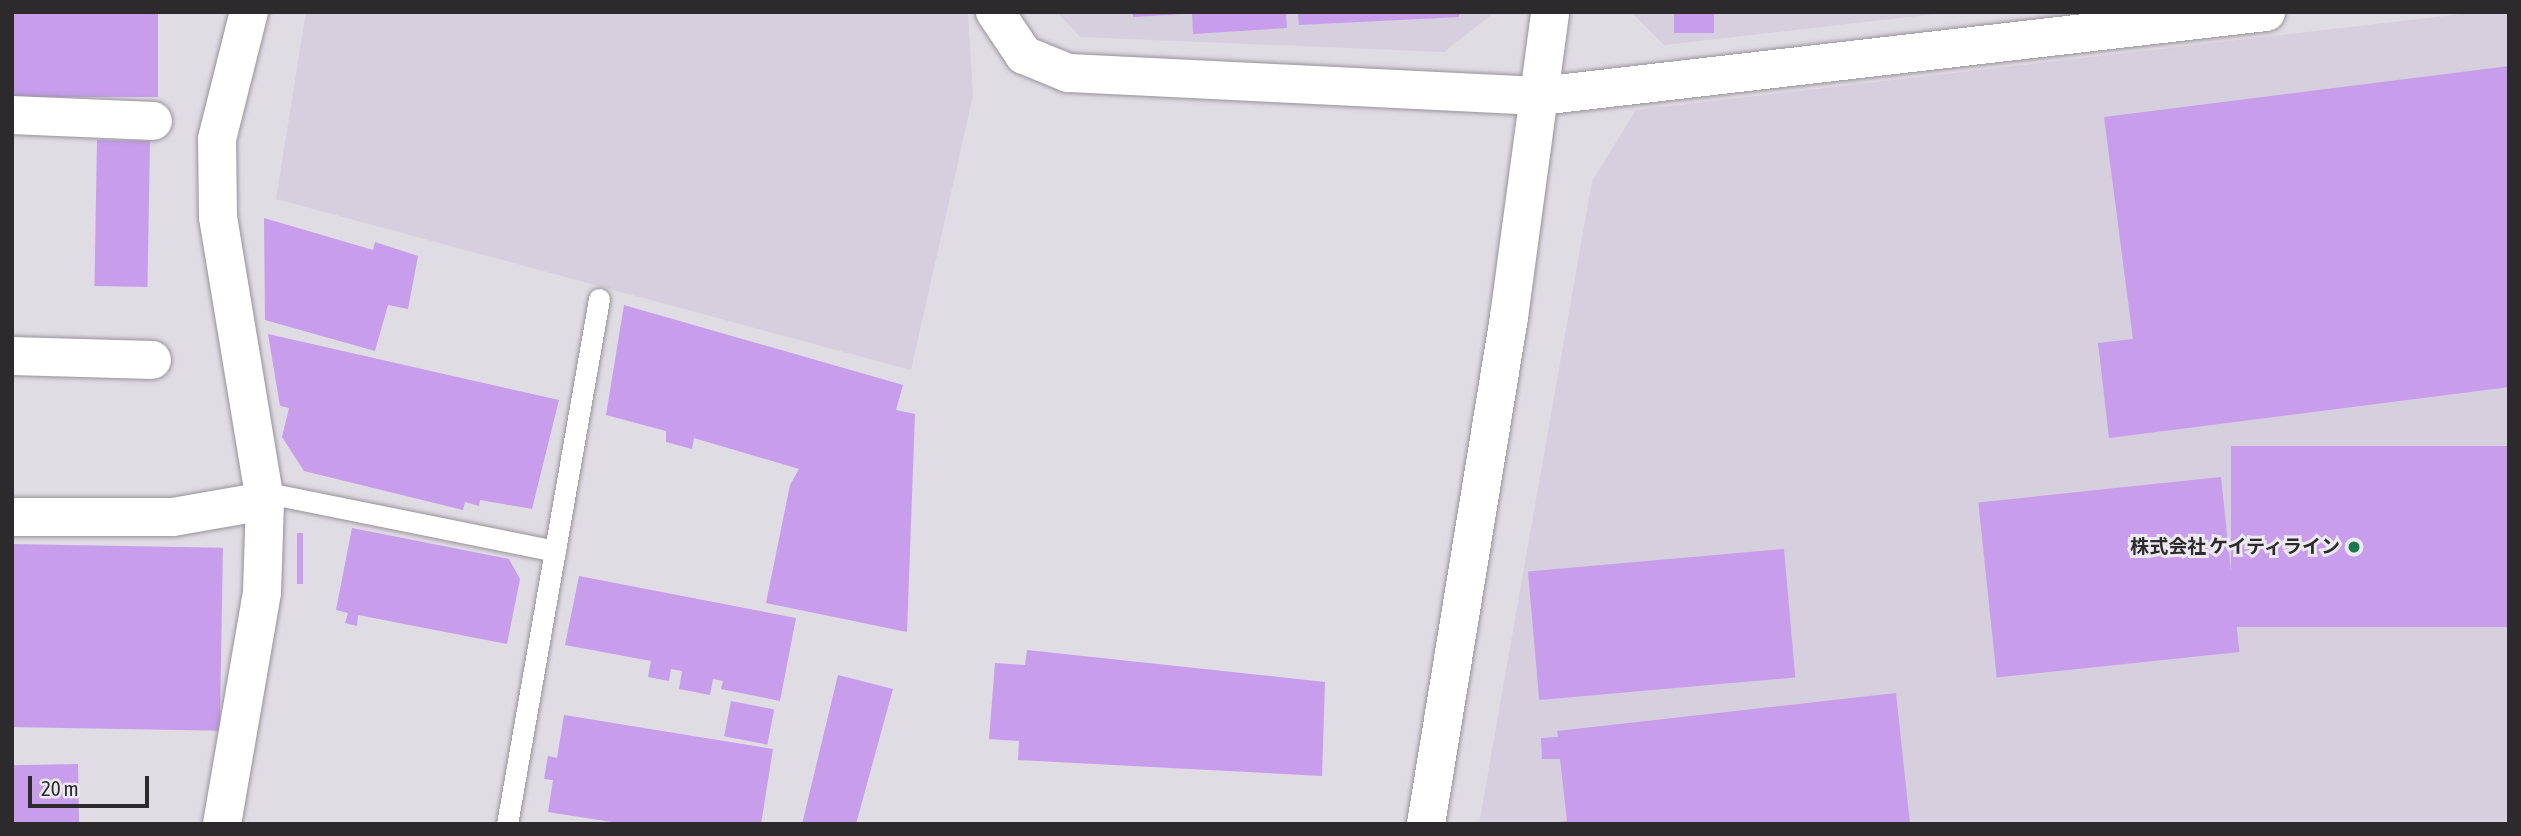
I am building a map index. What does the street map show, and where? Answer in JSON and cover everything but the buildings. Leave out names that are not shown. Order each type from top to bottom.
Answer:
[{"type":"street","points":[[222,824],[262,592],[264,497],[218,217],[217,139],[249,12]]},
{"type":"street","points":[[995,12],[1024,55],[1068,73],[1540,96],[2266,12]]},
{"type":"street","points":[[1426,824],[1540,96],[1550,12]]},
{"type":"street","points":[[12,115],[153,121]]},
{"type":"street","points":[[12,356],[152,360]]},
{"type":"street","points":[[12,517],[173,517],[264,497]]},
{"type":"lane","points":[[507,824],[599,299]]},
{"type":"lane","points":[[264,497],[555,551]]},
{"type":"shaded area","points":[[306,12],[968,12],[973,96],[911,370],[276,199]]},
{"type":"shaded area","points":[[1057,12],[1495,12],[1444,52],[1080,37]]},
{"type":"shaded area","points":[[1631,12],[1952,12],[1664,45]]},
{"type":"shaded area","points":[[2479,12],[2509,12],[2509,824],[1479,824],[1592,181],[1636,110]]},
{"type":"place","name":"株式会社 ケイティライン","points":[[2354,547]]}]
